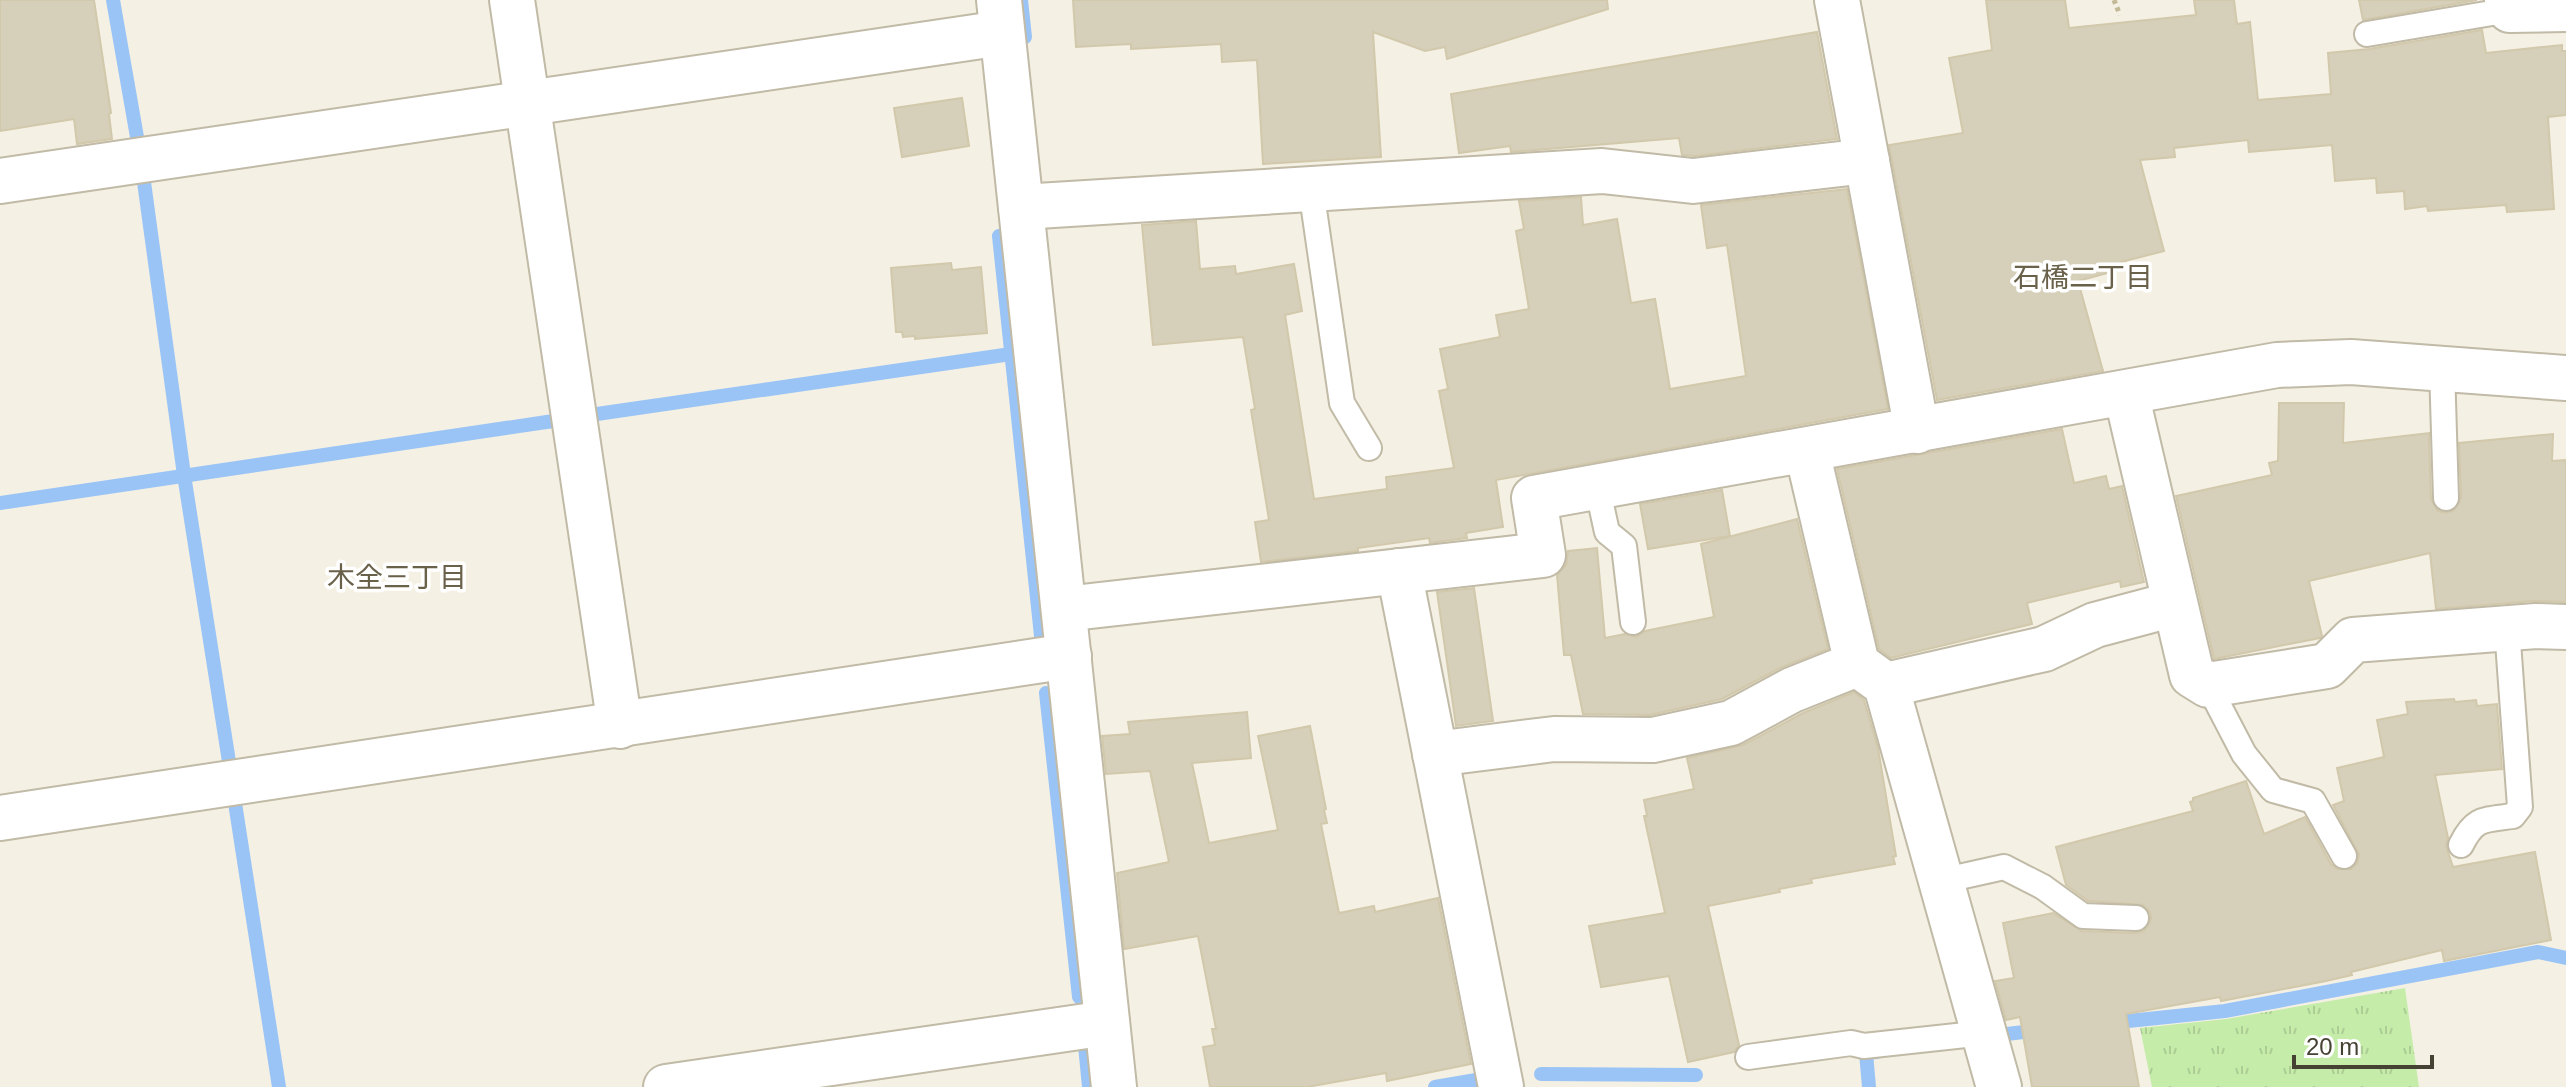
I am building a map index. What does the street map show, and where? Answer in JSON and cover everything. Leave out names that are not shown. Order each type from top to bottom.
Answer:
[{"type":"street","points":[[512,0],[620,726]]},
{"type":"street","points":[[1837,0],[1917,431]]},
{"type":"street","points":[[2509,5],[2566,9]]},
{"type":"street","points":[[0,181],[527,103],[1000,16],[1114,1087]]},
{"type":"street","points":[[1021,207],[1602,171],[1693,181],[1867,161]]},
{"type":"street","points":[[1064,609],[1543,555],[1534,498],[2277,365],[2351,362],[2566,378]]},
{"type":"street","points":[[2126,393],[2192,675],[2208,685],[2327,666],[2353,640],[2507,628],[2566,627]]},
{"type":"street","points":[[1807,451],[1872,674],[1941,881],[1999,1087]]},
{"type":"street","points":[[1399,571],[1501,1087]]},
{"type":"street","points":[[1435,754],[1554,739],[1653,740],[1731,723],[1792,690],[1872,674],[2044,649],[2095,625],[2174,604]]},
{"type":"street","points":[[0,818],[1069,656]]},
{"type":"street","points":[[666,1087],[1107,1023]]},
{"type":"lane","points":[[2367,34],[2509,5]]},
{"type":"lane","points":[[1311,189],[1342,403],[1369,448]]},
{"type":"lane","points":[[2442,368],[2446,498]]},
{"type":"lane","points":[[1597,486],[1607,532],[1624,546],[1633,622]]},
{"type":"lane","points":[[2461,845],[2470,827],[2485,820],[2513,816],[2520,807],[2507,628]]},
{"type":"lane","points":[[2208,685],[2244,754],[2273,790],[2313,801],[2344,856]]},
{"type":"lane","points":[[1941,881],[2004,867],[2043,887],[2083,916],[2136,918]]},
{"type":"lane","points":[[1748,1057],[1851,1043],[1864,1046],[1984,1033]]},
{"type":"path","points":[[2114,0],[2120,15]]},
{"type":"green space","points":[[2405,988],[2419,1087],[2152,1087],[2140,1028],[2226,1019]]},
{"type":"building","points":[[0,0],[94,0],[112,139],[77,144],[74,119],[0,131]]},
{"type":"building","points":[[1073,0],[1607,0],[1608,9],[1447,59],[1445,47],[1425,51],[1373,32],[1381,157],[1263,164],[1257,60],[1222,62],[1221,44],[1131,49],[1131,44],[1076,47]]},
{"type":"building","points":[[1986,0],[2065,0],[2069,28],[2196,15],[2194,0],[2234,0],[2237,24],[2250,22],[2258,100],[2331,94],[2328,53],[2482,30],[2486,53],[2562,45],[2562,51],[2566,51],[2566,115],[2548,117],[2554,209],[2507,212],[2506,205],[2428,211],[2427,206],[2405,209],[2404,191],[2377,193],[2376,178],[2335,181],[2332,145],[2249,152],[2248,140],[2174,148],[2175,157],[2140,160],[2164,251],[2121,262],[2122,269],[2078,281],[2103,371],[1937,400],[1889,145],[1963,133],[1949,58],[1992,50]]},
{"type":"building","points":[[2359,0],[2477,0],[2363,20]]},
{"type":"building","points":[[1817,32],[1837,139],[1695,156],[1682,155],[1679,138],[1511,152],[1510,146],[1459,153],[1451,94]]},
{"type":"building","points":[[962,98],[969,146],[902,157],[894,108]]},
{"type":"building","points":[[1847,189],[1888,409],[1496,480],[1503,527],[1466,533],[1467,538],[1430,543],[1429,538],[1358,548],[1358,551],[1261,562],[1255,522],[1269,520],[1243,337],[1153,345],[1142,225],[1196,221],[1200,269],[1235,266],[1236,274],[1294,264],[1302,311],[1285,315],[1314,499],[1387,489],[1386,477],[1454,468],[1439,391],[1448,389],[1440,349],[1500,337],[1496,315],[1529,309],[1516,231],[1524,229],[1519,201],[1581,197],[1583,225],[1617,219],[1631,303],[1655,299],[1670,389],[1746,376],[1727,245],[1707,248],[1701,205]]},
{"type":"building","points":[[951,263],[952,270],[981,267],[987,333],[915,339],[915,336],[903,337],[902,332],[896,332],[891,268]]},
{"type":"building","points":[[2279,403],[2344,403],[2343,443],[2429,433],[2431,499],[2438,511],[2446,513],[2454,510],[2461,498],[2459,443],[2553,434],[2552,461],[2566,460],[2566,602],[2534,601],[2436,609],[2430,553],[2309,581],[2320,638],[2214,659],[2176,496],[2272,475],[2269,463],[2278,461]]},
{"type":"building","points":[[2062,429],[2074,483],[2106,476],[2109,489],[2122,486],[2144,582],[2121,587],[2120,581],[2027,603],[2032,624],[1891,658],[1879,649],[1837,469]]},
{"type":"building","points":[[1722,490],[1730,536],[1648,549],[1640,504]]},
{"type":"building","points":[[1797,519],[1828,649],[1780,668],[1722,699],[1650,715],[1583,714],[1571,655],[1564,655],[1557,575],[1566,565],[1568,551],[1597,548],[1605,638],[1625,634],[1636,637],[1645,631],[1714,617],[1701,544]]},
{"type":"building","points":[[1474,588],[1493,721],[1456,726],[1437,592]]},
{"type":"building","points":[[1854,692],[1864,700],[1878,748],[1895,864],[1811,879],[1812,883],[1779,889],[1780,892],[1708,906],[1739,1045],[1734,1052],[1688,1062],[1669,976],[1601,987],[1589,926],[1665,913],[1644,816],[1647,816],[1644,800],[1694,789],[1687,758],[1743,745],[1803,713]]},
{"type":"building","points":[[2454,699],[2455,702],[2476,700],[2477,706],[2497,704],[2502,769],[2435,775],[2448,838],[2446,846],[2453,867],[2535,852],[2551,940],[2444,961],[2442,950],[2326,981],[2221,1001],[2220,997],[2126,1014],[2139,1087],[2032,1087],[2020,1017],[2006,1020],[1995,981],[2014,978],[2003,923],[2053,913],[2082,931],[2135,933],[2144,931],[2151,919],[2150,912],[2143,905],[2088,901],[2066,885],[2056,847],[2193,811],[2190,802],[2193,798],[2246,781],[2264,834],[2305,817],[2331,864],[2337,869],[2351,869],[2359,855],[2333,805],[2344,801],[2337,768],[2384,757],[2377,720],[2408,714],[2406,702]]},
{"type":"building","points":[[1247,712],[1251,758],[1192,763],[1209,843],[1278,830],[1258,736],[1310,726],[1326,809],[1327,823],[1321,824],[1339,913],[1374,906],[1375,912],[1438,898],[1471,1064],[1387,1081],[1386,1073],[1307,1087],[1210,1087],[1203,1047],[1215,1045],[1212,1029],[1216,1029],[1198,936],[1124,949],[1117,873],[1169,862],[1150,771],[1106,774],[1102,736],[1130,734],[1128,722]]},
{"type":"waterway","points":[[113,0],[137,137]]},
{"type":"waterway","points":[[1021,0],[1025,37]]},
{"type":"waterway","points":[[144,182],[184,475],[230,768]]},
{"type":"waterway","points":[[999,236],[1041,636]]},
{"type":"waterway","points":[[590,415],[1011,354]]},
{"type":"waterway","points":[[0,503],[560,420]]},
{"type":"waterway","points":[[1046,693],[1079,997]]},
{"type":"waterway","points":[[235,803],[279,1087]]},
{"type":"waterway","points":[[2109,1023],[2225,1011],[2538,952],[2566,958]]},
{"type":"waterway","points":[[2007,1034],[2041,1030]]},
{"type":"waterway","points":[[1084,1035],[1089,1087]]},
{"type":"waterway","points":[[1869,1087],[1866,1053],[1877,1052]]},
{"type":"waterway","points":[[1541,1074],[1696,1075]]},
{"type":"waterway","points":[[1435,1087],[1488,1078]]},
{"type":"district","name":"石橋二丁目","points":[[2083,277]]},
{"type":"district","name":"木全三丁目","points":[[397,577]]}]
